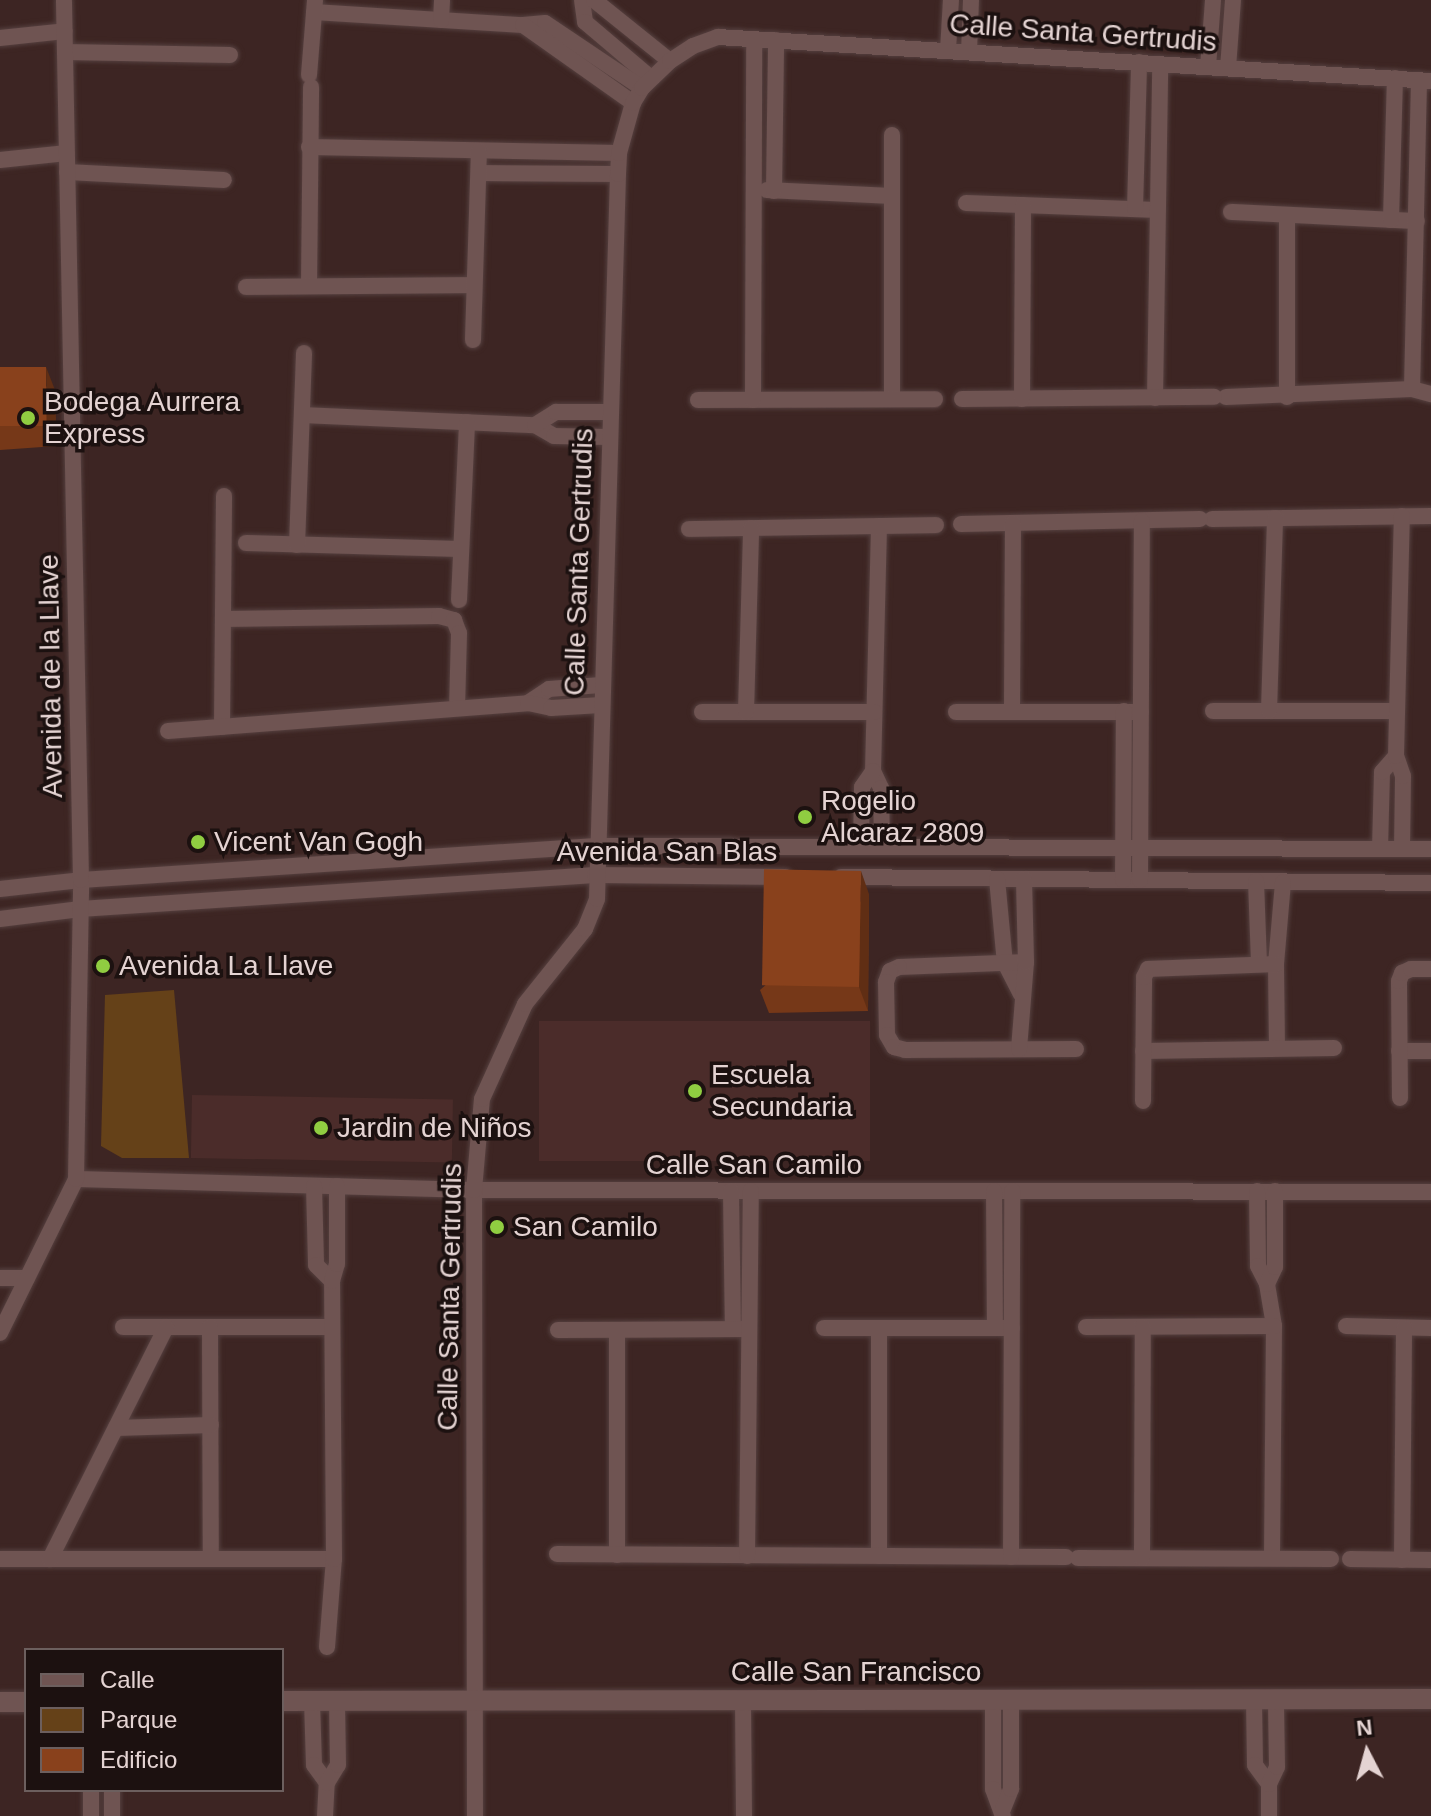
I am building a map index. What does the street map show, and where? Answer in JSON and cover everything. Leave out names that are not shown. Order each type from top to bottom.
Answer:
[{"type":"street","name":"Avenida de la Llave","points":[[0,1333],[76,1179],[81,880],[64,0]]},
{"type":"street","points":[[441,20],[442,0]]},
{"type":"street","points":[[582,0],[585,22],[647,83]]},
{"type":"street","points":[[594,0],[670,61]]},
{"type":"street","points":[[948,50],[951,0]]},
{"type":"street","points":[[969,52],[971,0]]},
{"type":"street","points":[[1208,67],[1213,0]]},
{"type":"street","points":[[1228,68],[1233,0]]},
{"type":"street","points":[[309,286],[310,81],[314,6],[441,20],[523,25],[545,23],[647,83]]},
{"type":"street","points":[[523,25],[633,103]]},
{"type":"street","points":[[0,38],[65,31]]},
{"type":"street","name":"Calle Santa Gertrudis","points":[[475,1816],[474,1190],[482,1099],[525,1004],[585,929],[597,899],[595,875],[618,174],[619,153],[633,103],[647,83],[670,61],[693,46],[718,37],[1425,80]]},
{"type":"street","points":[[753,400],[754,39]]},
{"type":"street","points":[[774,191],[776,40]]},
{"type":"street","points":[[65,52],[230,55]]},
{"type":"street","points":[[1135,209],[1139,62]]},
{"type":"street","points":[[1155,398],[1160,64]]},
{"type":"street","points":[[1391,220],[1395,78]]},
{"type":"street","points":[[1412,389],[1425,80]]},
{"type":"street","points":[[892,135],[892,399]]},
{"type":"street","points":[[309,147],[619,153]]},
{"type":"street","points":[[473,340],[479,151]]},
{"type":"street","points":[[0,160],[67,153]]},
{"type":"street","points":[[67,172],[224,180]]},
{"type":"street","points":[[479,173],[618,174]]},
{"type":"street","points":[[753,190],[892,196]]},
{"type":"street","points":[[966,203],[1158,210]]},
{"type":"street","points":[[1022,399],[1023,205]]},
{"type":"street","points":[[1231,212],[1417,221]]},
{"type":"street","points":[[1287,215],[1287,397]]},
{"type":"street","points":[[246,287],[474,285]]},
{"type":"street","points":[[297,545],[304,353]]},
{"type":"street","points":[[962,399],[1287,397],[1412,389],[1431,394]]},
{"type":"street","points":[[698,400],[935,399]]},
{"type":"street","points":[[535,425],[556,412],[610,412]]},
{"type":"street","points":[[302,415],[535,425],[554,436],[609,437]]},
{"type":"street","points":[[459,600],[467,422]]},
{"type":"street","points":[[222,727],[224,496]]},
{"type":"street","points":[[1402,516],[1396,756],[1403,776],[1402,849]]},
{"type":"street","points":[[961,524],[1431,516]]},
{"type":"street","points":[[1269,711],[1275,518]]},
{"type":"street","points":[[1123,880],[1132,848],[1141,712],[1142,521]]},
{"type":"street","points":[[1012,711],[1013,523]]},
{"type":"street","points":[[689,529],[936,525]]},
{"type":"street","points":[[879,526],[873,771],[881,788],[882,847]]},
{"type":"street","points":[[746,712],[751,528]]},
{"type":"street","points":[[246,543],[461,549]]},
{"type":"street","points":[[223,619],[439,616],[454,620],[459,633],[457,708]]},
{"type":"street","points":[[528,703],[549,689],[601,685]]},
{"type":"street","points":[[168,731],[528,703],[551,708],[601,705]]},
{"type":"street","points":[[1124,711],[1132,848],[1140,880]]},
{"type":"street","points":[[1213,711],[1397,711]]},
{"type":"street","points":[[702,712],[874,712]]},
{"type":"street","points":[[956,712],[1141,712]]},
{"type":"street","points":[[1380,849],[1382,772],[1396,756]]},
{"type":"street","points":[[861,847],[862,787],[873,771]]},
{"type":"street","name":"Avenida San Blas","points":[[0,889],[81,880],[596,846],[1431,849]]},
{"type":"street","name":"Avenida San Blas","points":[[0,919],[80,909],[595,875],[796,877]]},
{"type":"street","points":[[827,877],[1431,883]]},
{"type":"street","points":[[997,879],[1005,963],[1021,994]]},
{"type":"street","points":[[1019,1049],[1021,994],[1026,962],[1024,879]]},
{"type":"street","points":[[1256,881],[1277,1048]]},
{"type":"street","points":[[1268,964],[1283,882]]},
{"type":"street","points":[[1026,962],[899,967],[890,971],[886,982],[887,1035],[894,1047],[905,1050],[1076,1049]]},
{"type":"street","points":[[1143,1101],[1144,977],[1148,969],[1268,964]]},
{"type":"street","points":[[1400,1098],[1399,981],[1402,973],[1411,969],[1431,969]]},
{"type":"street","points":[[1143,1051],[1334,1048]]},
{"type":"street","points":[[1399,1051],[1431,1051]]},
{"type":"street","name":"Calle San Camilo","points":[[76,1179],[474,1190],[1431,1192]]},
{"type":"street","points":[[314,1186],[316,1265],[332,1281]]},
{"type":"street","points":[[327,1647],[334,1559],[332,1281],[337,1264],[337,1186]]},
{"type":"street","points":[[731,1191],[741,1329],[747,1556]]},
{"type":"street","points":[[741,1329],[751,1191]]},
{"type":"street","points":[[994,1191],[1004,1328],[1011,1557]]},
{"type":"street","points":[[1004,1328],[1012,1191]]},
{"type":"street","points":[[1257,1191],[1258,1266],[1267,1284],[1274,1326],[1272,1558]]},
{"type":"street","points":[[1267,1284],[1275,1267],[1275,1191]]},
{"type":"street","points":[[0,1278],[27,1278]]},
{"type":"street","points":[[0,1297],[18,1296]]},
{"type":"street","points":[[1086,1327],[1274,1326]]},
{"type":"street","points":[[1346,1326],[1431,1328]]},
{"type":"street","points":[[123,1327],[332,1327]]},
{"type":"street","points":[[50,1559],[166,1327]]},
{"type":"street","points":[[210,1327],[211,1559]]},
{"type":"street","points":[[1142,1558],[1143,1327]]},
{"type":"street","points":[[824,1328],[1004,1328]]},
{"type":"street","points":[[879,1328],[879,1556]]},
{"type":"street","points":[[1402,1560],[1404,1328]]},
{"type":"street","points":[[558,1330],[741,1329]]},
{"type":"street","points":[[617,1330],[617,1555]]},
{"type":"street","points":[[116,1428],[211,1425]]},
{"type":"street","points":[[557,1554],[1331,1559]]},
{"type":"street","points":[[0,1559],[334,1559]]},
{"type":"street","points":[[1350,1559],[1431,1560]]},
{"type":"street","name":"Calle San Francisco","points":[[284,1701],[1431,1699]]},
{"type":"street","points":[[1002,1700],[993,1789],[1003,1812]]},
{"type":"street","points":[[1254,1700],[1255,1765],[1269,1784]]},
{"type":"street","points":[[1269,1816],[1269,1784],[1277,1767],[1276,1700]]},
{"type":"street","points":[[312,1701],[314,1765],[327,1783]]},
{"type":"street","points":[[325,1816],[327,1783],[338,1765],[337,1701]]},
{"type":"street","points":[[743,1701],[744,1816]]},
{"type":"street","points":[[0,1702],[24,1702]]},
{"type":"street","points":[[91,1792],[91,1816]]},
{"type":"street","points":[[112,1792],[112,1816]]},
{"type":"shaded area","name":"Escuela Secundaria","points":[[539,1021],[870,1021],[870,1161],[539,1161]]},
{"type":"shaded area","name":"Jardin de Niños","points":[[192,1095],[453,1100],[452,1163],[191,1158]]},
{"type":"green space","points":[[174,990],[189,1158],[122,1158],[101,1146],[105,995]]},
{"type":"building","points":[[0,367],[46,367],[46,426],[0,426]]},
{"type":"building","points":[[764,869],[861,871],[859,987],[762,985]]},
{"type":"place","name":"Bodega Aurrera Express","points":[[28,418]]},
{"type":"place","name":"Rogelio Alcaraz 2809","points":[[805,817]]},
{"type":"place","name":"Vicent Van Gogh","points":[[198,842]]},
{"type":"place","name":"Avenida La Llave","points":[[103,966]]},
{"type":"place","name":"Escuela Secundaria","points":[[695,1091]]},
{"type":"place","name":"Jardin de Niños","points":[[321,1128]]},
{"type":"place","name":"San Camilo","points":[[497,1227]]}]
